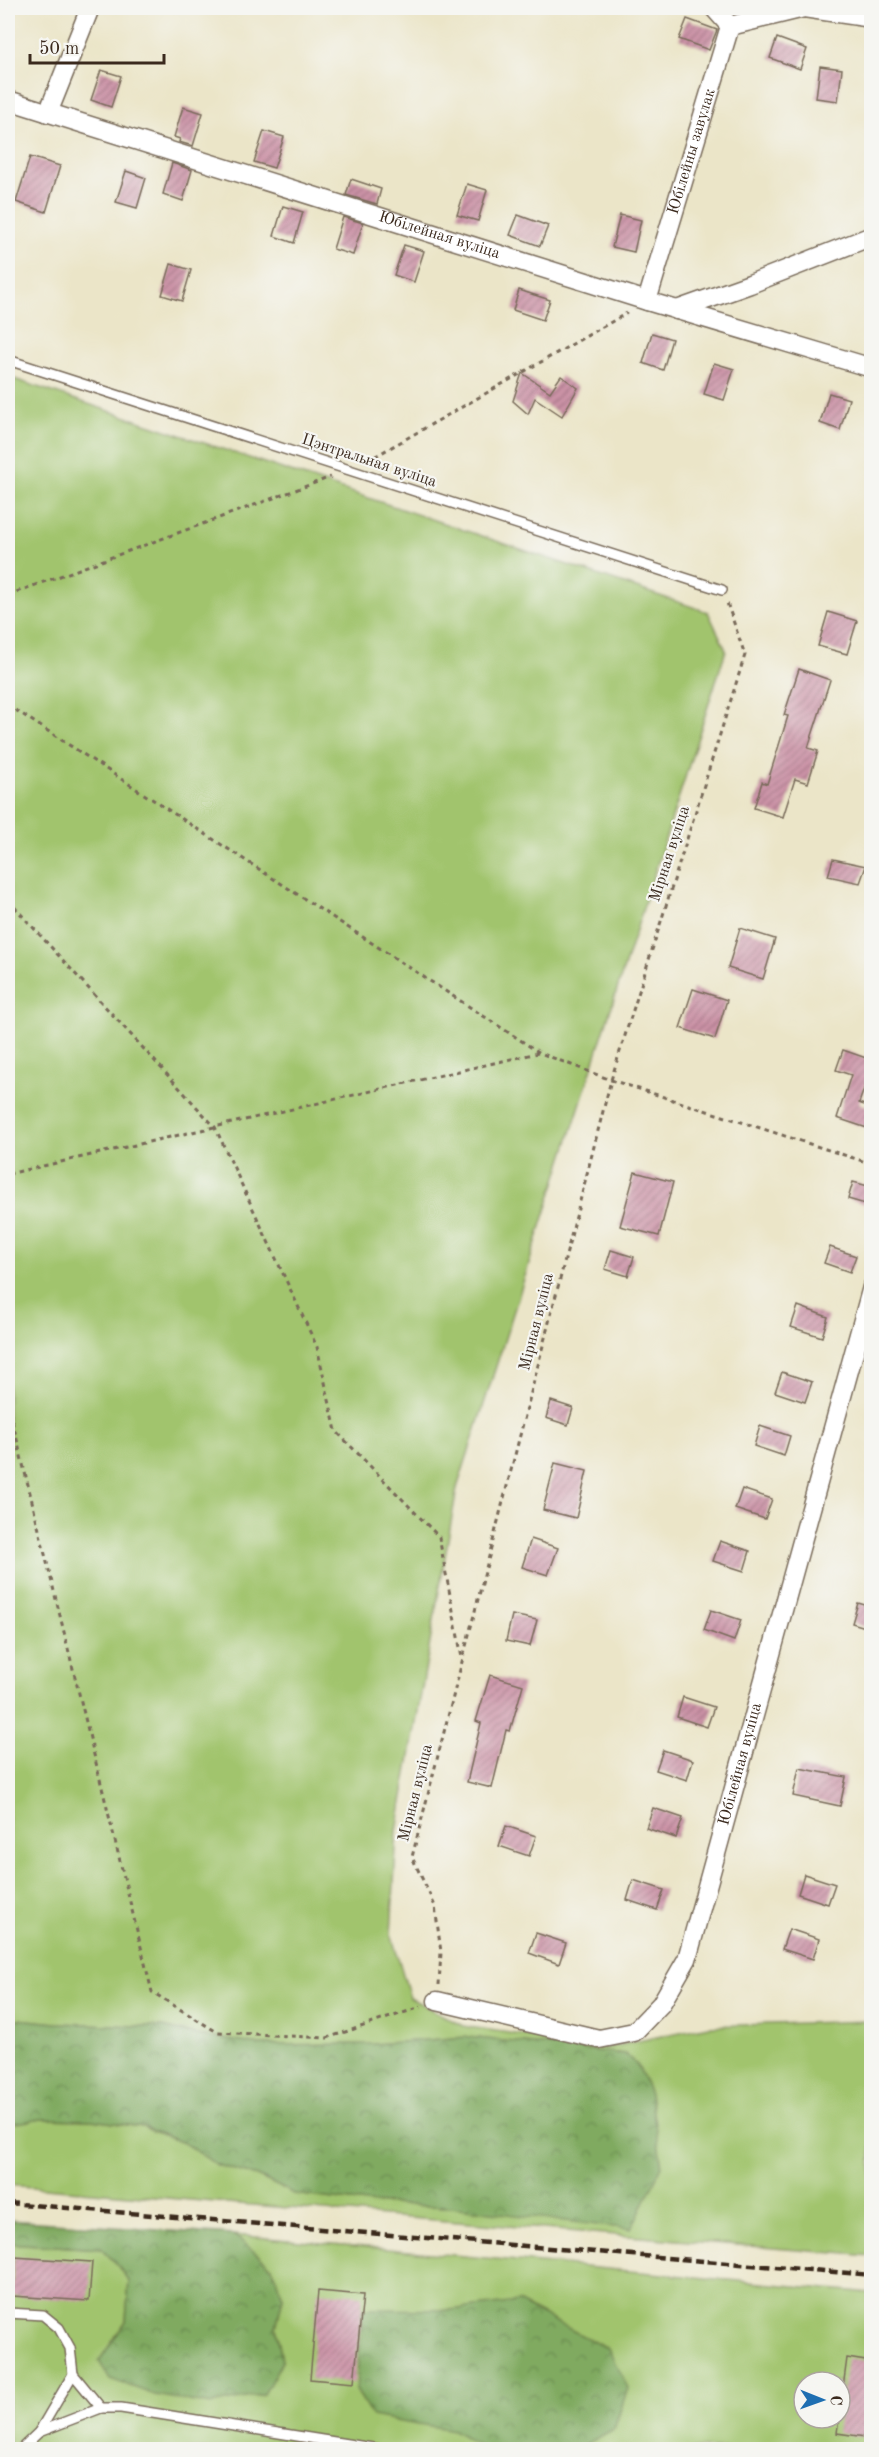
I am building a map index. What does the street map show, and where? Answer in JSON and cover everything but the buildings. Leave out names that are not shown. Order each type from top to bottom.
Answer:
[{"type":"street","points":[[48,112],[90,8]]},
{"type":"street","points":[[714,8],[730,26],[804,8],[872,18]]},
{"type":"street","name":"Юбілейны завулак","points":[[647,301],[730,26]]},
{"type":"street","name":"Юбілейная вуліца","points":[[8,100],[647,301],[872,368]]},
{"type":"street","points":[[677,310],[872,236]]},
{"type":"street","name":"Юбілейная вуліца","points":[[437,2001],[600,2039],[634,2032],[661,2004],[687,1959],[872,1287]]},
{"type":"lane","name":"Цэнтральная вуліца","points":[[8,360],[722,590]]},
{"type":"lane","points":[[8,2313],[43,2314],[59,2328],[70,2348],[73,2374],[101,2408]]},
{"type":"lane","points":[[20,2450],[39,2432],[73,2374]]},
{"type":"lane","points":[[39,2432],[101,2408],[121,2408],[385,2450]]},
{"type":"path","name":"Мірная вуліца","points":[[437,2001],[441,1952],[435,1906],[412,1857],[611,1080],[745,655],[722,590]]},
{"type":"path","points":[[8,705],[540,1053],[611,1080],[872,1164]]},
{"type":"path","points":[[8,900],[215,1127],[317,1347],[336,1431],[439,1538],[462,1662]]},
{"type":"path","points":[[8,1174],[540,1053]]},
{"type":"path","points":[[8,1403],[152,1992],[217,2032],[327,2038],[437,2001]]},
{"type":"green space","points":[[8,377],[708,612],[726,650],[457,1488],[397,1831],[391,1934],[410,1998],[463,2026],[606,2048],[708,2026],[871,2021],[871,2256],[8,2185],[8,2124],[42,2119],[92,2120],[143,2127],[184,2143],[217,2165],[257,2176],[294,2194],[368,2203],[450,2207],[625,2054],[468,2037],[374,2044],[260,2045],[163,2027],[56,2023],[8,2018]]},
{"type":"green space","points":[[8,2018],[56,2023],[163,2027],[260,2045],[374,2044],[468,2037],[625,2054],[638,2066],[650,2094],[662,2166],[631,2229],[450,2207],[368,2203],[294,2194],[257,2176],[217,2165],[184,2143],[143,2127],[92,2120],[42,2119],[8,2124]]},
{"type":"green space","points":[[8,2220],[234,2235],[272,2267],[283,2297],[276,2327],[282,2361],[264,2394],[212,2405],[155,2395],[110,2379],[99,2361],[126,2321],[129,2281],[102,2249],[8,2243]]},
{"type":"green space","points":[[234,2235],[871,2293],[871,2449],[87,2450],[8,2445],[8,2243],[102,2249],[115,2262],[129,2281],[126,2321],[99,2361],[282,2361],[276,2327],[283,2297],[272,2267]]},
{"type":"green space","points":[[518,2302],[608,2349],[628,2388],[614,2429],[577,2449],[483,2449],[454,2430],[372,2416],[356,2390],[363,2309],[450,2310]]},
{"type":"railway","points":[[8,2203],[872,2275]]}]
